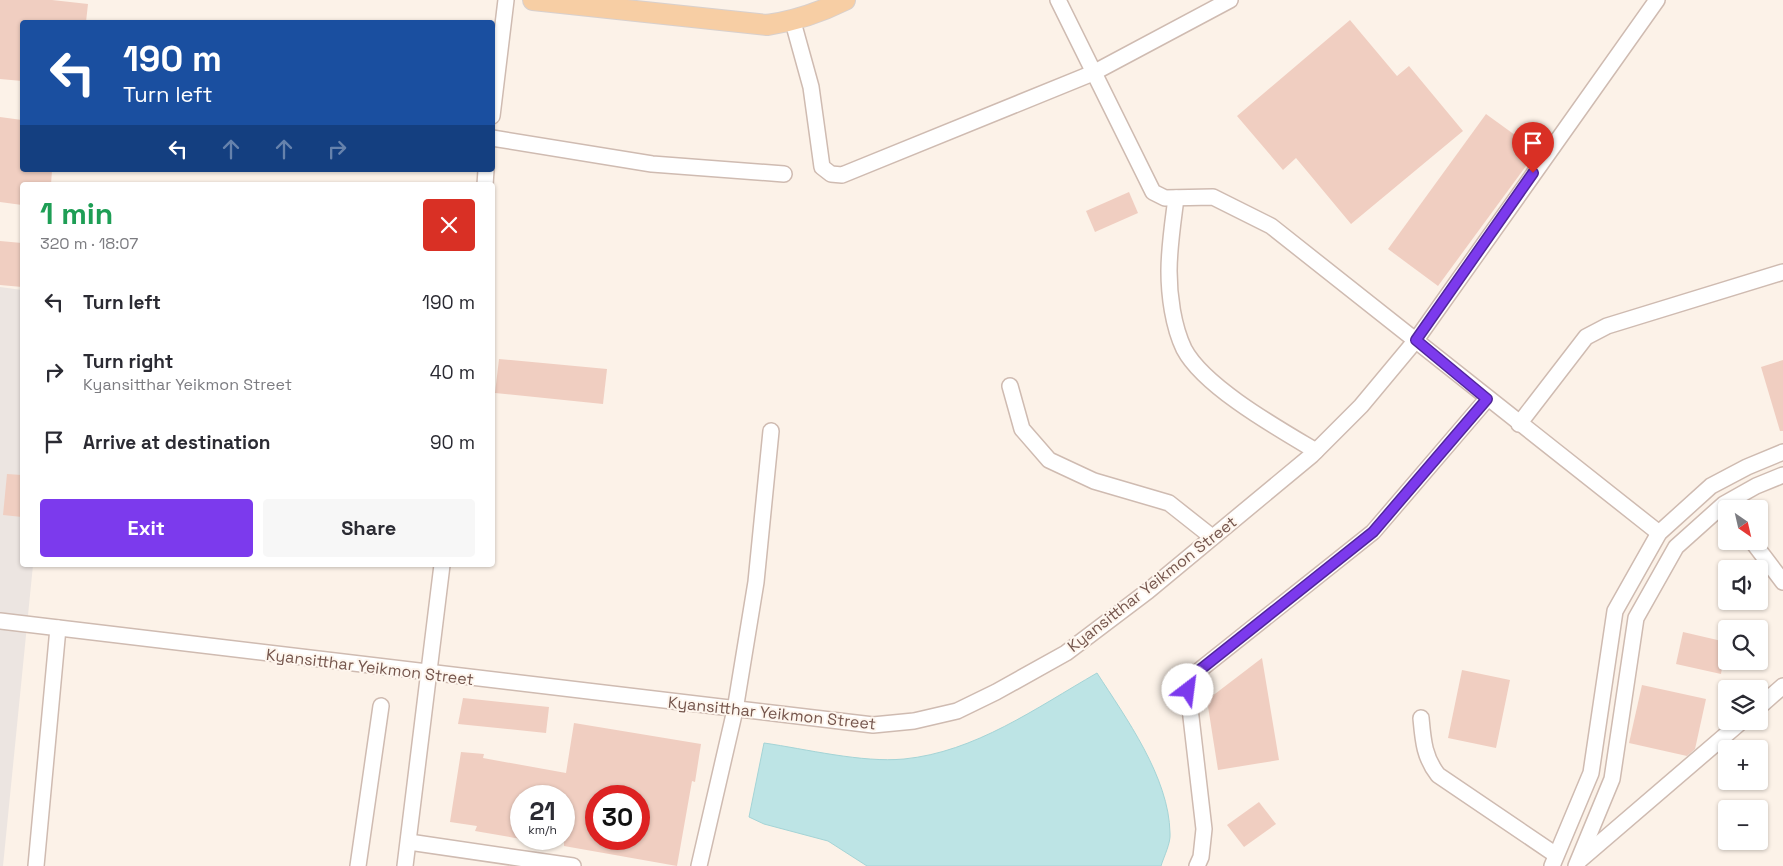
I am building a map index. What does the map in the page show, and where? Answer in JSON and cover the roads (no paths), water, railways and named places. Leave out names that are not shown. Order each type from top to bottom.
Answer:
[{"type":"main road","points":[[534,0],[767,25],[793,22],[819,13],[845,0]]},
{"type":"street","points":[[495,91],[506,0]]},
{"type":"street","points":[[1058,0],[1153,192],[1165,198],[1213,197],[1270,226],[1659,533]]},
{"type":"street","points":[[793,22],[811,87],[822,167],[831,174],[842,175],[1093,73],[1230,0]]},
{"type":"street","name":"Kyansitthar Yeikmon Street","points":[[0,621],[430,674],[873,725],[914,721],[957,711],[996,692],[1066,653],[1148,591],[1316,451],[1361,406],[1416,340],[1657,0]]},
{"type":"street","points":[[495,138],[652,164],[784,174]]},
{"type":"street","points":[[1176,198],[1169,270],[1174,321],[1184,349],[1202,372],[1257,415],[1316,451]]},
{"type":"street","points":[[1519,424],[1586,337],[1607,326],[1783,272]]},
{"type":"street","points":[[1010,386],[1022,429],[1049,460],[1094,481],[1169,504],[1212,537]]},
{"type":"street","points":[[1197,866],[1201,857],[1204,829],[1188,690],[1196,673],[1373,532],[1487,399]]},
{"type":"street","points":[[699,866],[735,710],[756,582],[771,431]]},
{"type":"street","points":[[1420,718],[1423,748],[1429,763],[1438,775],[1554,861],[1591,773],[1615,611],[1659,533],[1711,486],[1747,466],[1783,452]]},
{"type":"street","points":[[1735,500],[1756,486],[1783,476]]},
{"type":"street","points":[[1576,865],[1612,779],[1636,618],[1676,547],[1718,513]]},
{"type":"street","points":[[1759,550],[1783,582]]},
{"type":"street","points":[[405,866],[442,567]]},
{"type":"street","points":[[36,866],[58,628]]},
{"type":"street","points":[[1768,699],[1783,686]]},
{"type":"street","points":[[358,866],[381,706]]},
{"type":"street","points":[[1576,865],[1732,730]]},
{"type":"street","points":[[409,842],[573,866]]},
{"type":"water","points":[[1097,673],[1133,729],[1154,770],[1162,791],[1168,812],[1170,837],[1161,866],[867,866],[828,841],[764,824],[749,817],[764,743],[870,759],[904,759],[930,755],[956,748],[980,738],[1028,714]]}]
